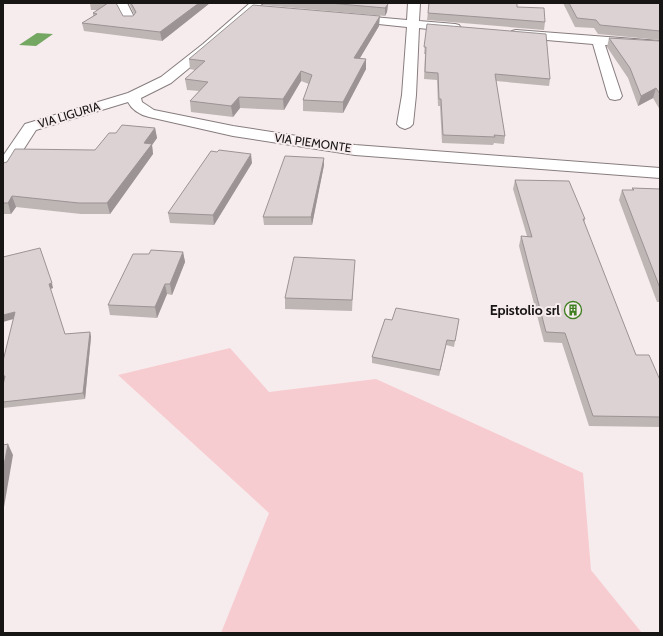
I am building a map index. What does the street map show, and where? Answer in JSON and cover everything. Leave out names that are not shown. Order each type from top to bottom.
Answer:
[{"type":"street","points":[[121,3],[130,21]]},
{"type":"street","points":[[406,124],[414,25],[414,3]]},
{"type":"street","points":[[133,96],[166,80],[257,7]]},
{"type":"street","points":[[339,17],[468,30]]},
{"type":"street","points":[[507,33],[660,45]]},
{"type":"street","points":[[598,41],[615,96]]},
{"type":"street","name":"VIA LIGURIA","points":[[3,168],[30,127],[133,96]]},
{"type":"street","name":"VIA PIEMONTE","points":[[133,96],[136,104],[149,113],[233,131],[347,149],[660,173]]},
{"type":"shaded area","points":[[37,33],[53,34],[36,46],[19,45]]},
{"type":"shaded area","points":[[230,348],[269,392],[376,379],[583,473],[591,570],[642,633],[221,633],[269,513],[118,375]]},
{"type":"building","points":[[108,3],[116,3],[123,16],[133,16],[136,12],[131,3],[199,3],[160,32],[82,23],[97,14],[93,13]]},
{"type":"building","points":[[329,3],[388,3],[388,4],[385,8]]},
{"type":"building","points":[[429,3],[517,3],[517,7],[544,8],[545,22],[428,13]]},
{"type":"building","points":[[569,3],[660,3],[660,31],[600,25],[596,20],[577,18]]},
{"type":"building","points":[[253,5],[380,16],[354,58],[366,59],[343,102],[303,100],[312,75],[301,71],[283,99],[239,97],[231,106],[190,101],[208,82],[185,79],[205,61],[189,59]]},
{"type":"building","points":[[427,24],[546,34],[550,79],[495,74],[505,136],[443,135],[438,73],[425,72],[426,47],[424,47]]},
{"type":"building","points":[[609,38],[660,41],[660,94],[656,88],[641,96],[630,68]]},
{"type":"building","points":[[122,125],[155,128],[144,143],[152,144],[107,203],[79,203],[12,196],[8,203],[3,203],[3,163],[7,162],[15,149],[95,150],[109,133],[116,133]]},
{"type":"building","points":[[219,150],[251,154],[213,215],[168,213],[211,151],[217,152]]},
{"type":"building","points":[[285,156],[324,158],[311,217],[263,217]]},
{"type":"building","points":[[515,180],[569,181],[585,219],[583,219],[636,355],[649,355],[660,380],[660,417],[593,416],[565,333],[546,332],[521,236],[532,237]]},
{"type":"building","points":[[632,188],[660,189],[660,288],[622,190],[634,190]]},
{"type":"building","points":[[40,248],[52,283],[49,284],[65,334],[90,332],[83,393],[3,402],[3,385],[5,376],[3,376],[3,361],[15,312],[3,315],[3,257]]},
{"type":"building","points":[[151,250],[183,252],[170,284],[165,284],[155,307],[108,305],[133,254],[149,254]]},
{"type":"building","points":[[294,257],[355,260],[352,300],[285,298]]},
{"type":"building","points":[[396,308],[459,319],[455,341],[447,340],[440,370],[372,357],[385,319],[392,320]]},
{"type":"building","points":[[8,444],[3,470],[3,445]]},
{"type":"place","name":"Epistolio srl","points":[[573,310]]}]
